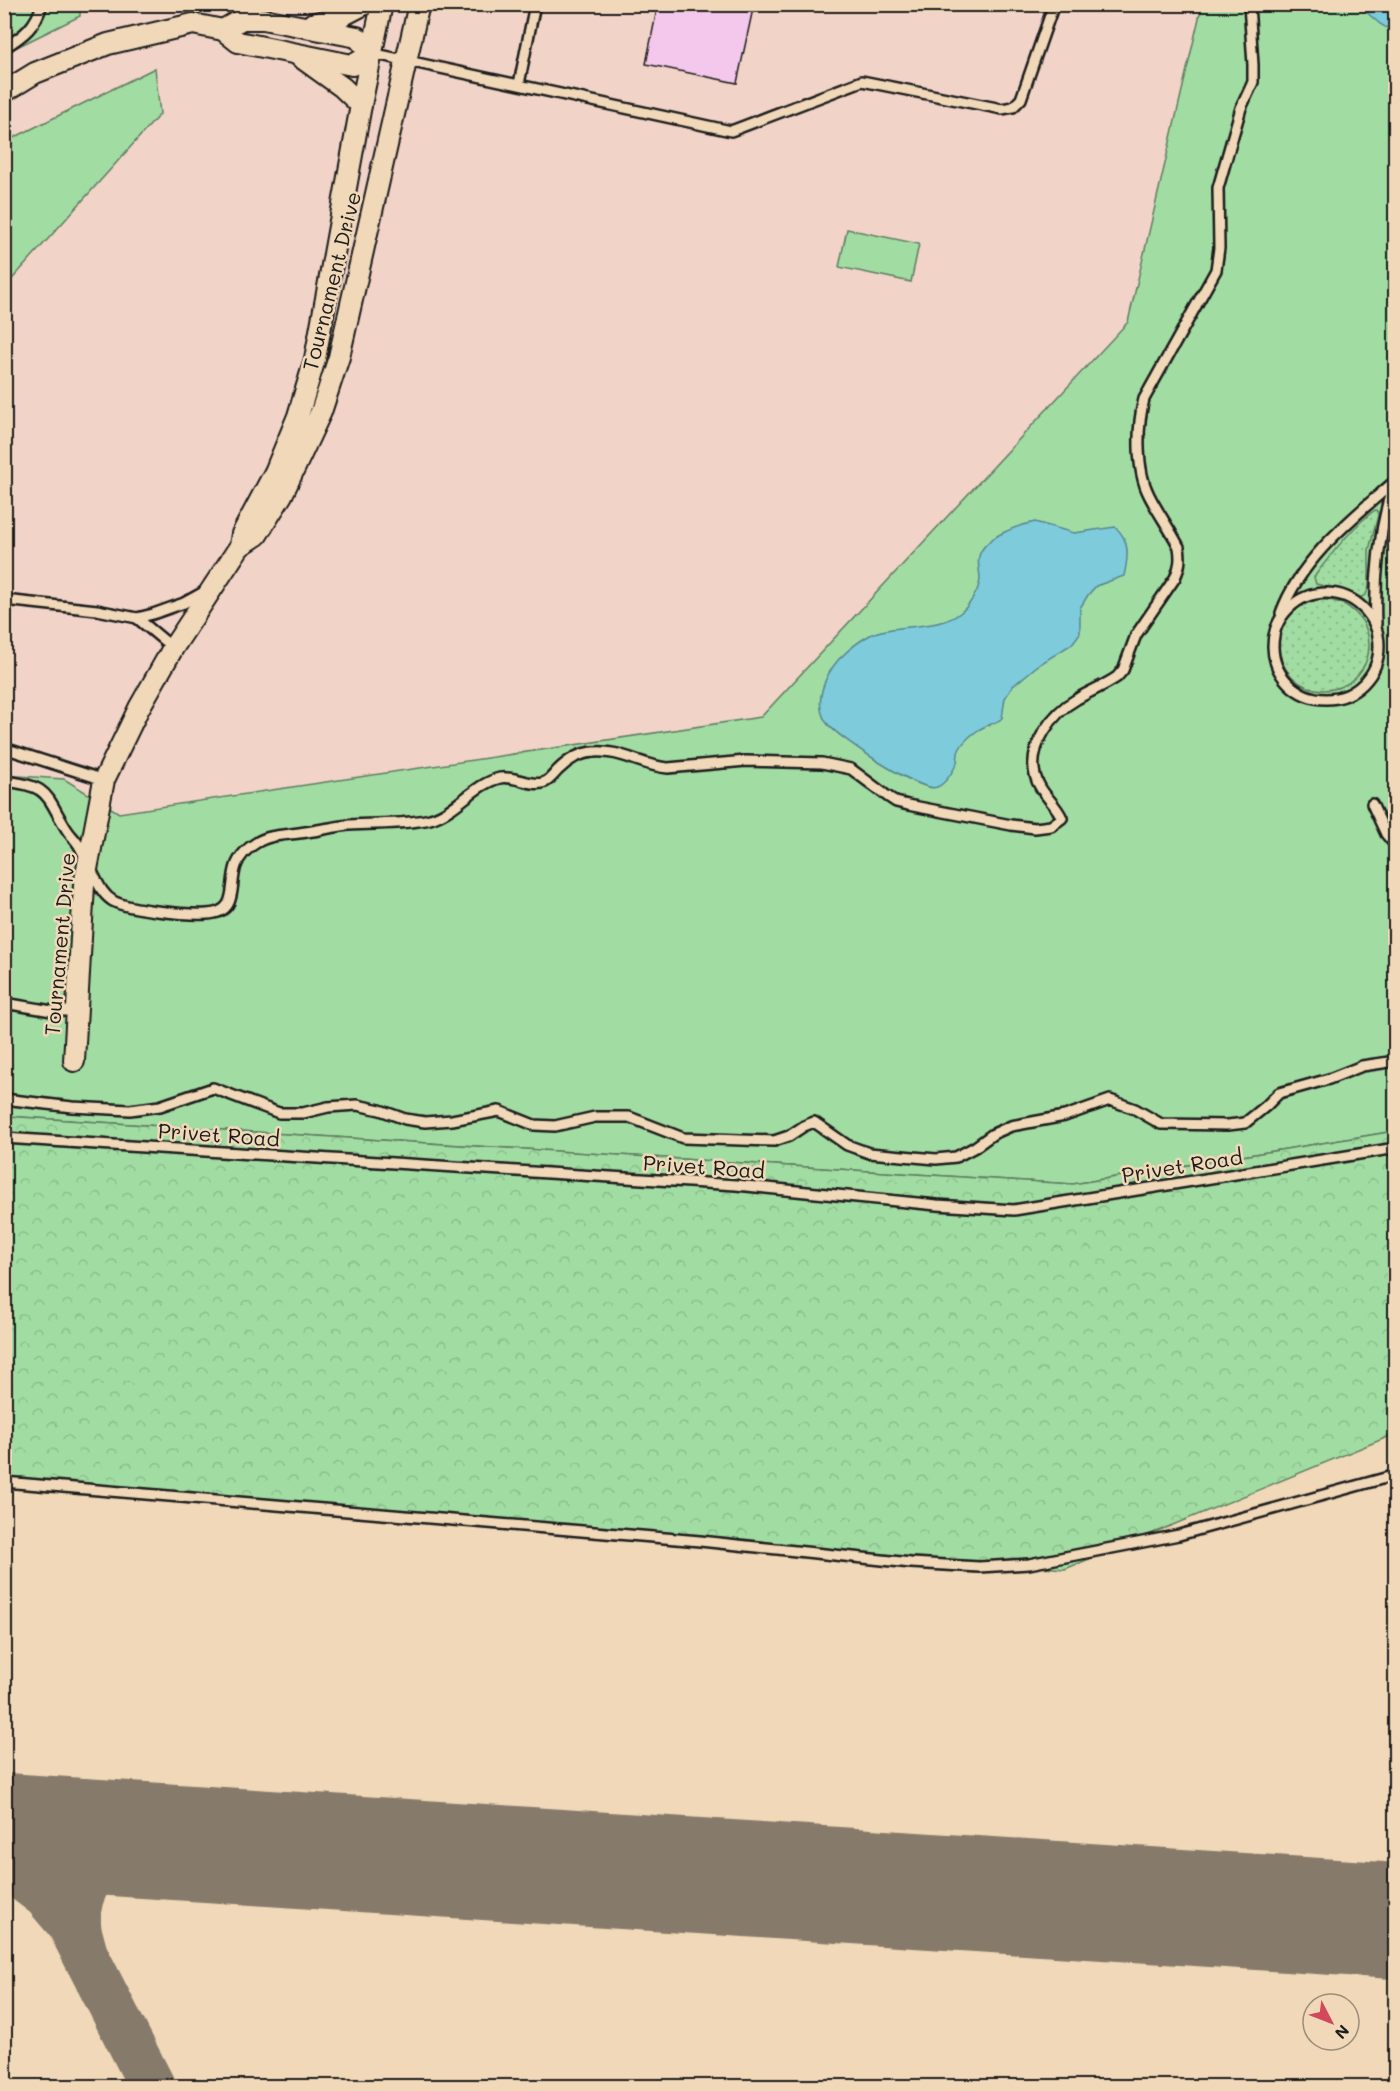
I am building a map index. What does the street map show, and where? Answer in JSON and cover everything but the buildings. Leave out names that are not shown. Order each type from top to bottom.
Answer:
[{"type":"street","points":[[303,25],[340,18],[365,4]]},
{"type":"street","name":"Tournament Drive","points":[[74,1061],[84,885],[104,780],[139,708],[173,648],[240,546],[242,534],[275,472],[298,416],[315,359],[361,105],[382,4]]},
{"type":"street","name":"Tournament Drive","points":[[240,546],[257,535],[282,495],[308,443],[330,386],[370,225],[419,4]]},
{"type":"street","points":[[4,92],[35,73],[108,44],[194,24],[224,30],[238,42],[352,64],[371,53],[357,37],[303,25],[263,19],[242,19],[224,30]]},
{"type":"street","points":[[295,52],[342,87],[361,105]]},
{"type":"lane","points":[[4,48],[34,25],[42,4]]},
{"type":"lane","points":[[519,84],[535,4]]},
{"type":"lane","points":[[371,53],[731,131],[862,81],[1002,109],[1013,107],[1021,99],[1054,4]]},
{"type":"lane","points":[[4,781],[40,789],[51,799],[103,892],[114,902],[138,908],[213,914],[221,912],[231,900],[236,865],[241,856],[255,843],[267,837],[329,827],[432,818],[454,807],[495,780],[513,778],[537,784],[544,783],[564,764],[577,756],[592,752],[621,754],[656,767],[668,768],[746,761],[822,763],[851,769],[896,802],[918,808],[1024,827],[1043,828],[1058,822],[1062,818],[1060,813],[1044,795],[1035,776],[1035,756],[1042,735],[1066,706],[1117,677],[1123,670],[1136,635],[1179,569],[1181,558],[1179,547],[1143,482],[1139,442],[1140,412],[1144,399],[1216,270],[1219,248],[1218,188],[1241,108],[1253,82],[1249,4]]},
{"type":"lane","points":[[1395,481],[1380,532],[1375,589],[1376,626],[1380,645],[1377,663],[1368,679],[1356,691],[1340,698],[1323,700],[1306,697],[1292,688],[1280,675],[1273,660],[1272,642],[1284,604],[1297,581],[1326,545],[1395,481]]},
{"type":"lane","points":[[4,600],[97,610],[137,618],[184,603],[216,585]]},
{"type":"lane","points":[[1276,625],[1285,611],[1299,599],[1317,593],[1335,593],[1352,599],[1367,611],[1376,626]]},
{"type":"lane","points":[[137,618],[173,648]]},
{"type":"lane","points":[[4,748],[104,780]]},
{"type":"lane","points":[[1371,804],[1378,820],[1395,846]]},
{"type":"lane","points":[[4,1003],[52,1011],[77,1011]]},
{"type":"lane","points":[[4,1099],[72,1107],[130,1110],[160,1106],[213,1088],[279,1113],[303,1113],[327,1107],[357,1105],[405,1119],[425,1122],[452,1120],[499,1111],[534,1125],[555,1126],[595,1117],[629,1117],[683,1138],[774,1141],[789,1136],[814,1122],[847,1145],[869,1153],[936,1160],[956,1157],[993,1134],[1011,1126],[1065,1116],[1110,1100],[1135,1108],[1161,1124],[1245,1123],[1279,1094],[1362,1066],[1395,1061]]},
{"type":"lane","name":"Privet Road","points":[[4,1138],[724,1184],[937,1205],[1014,1210],[1395,1148]]},
{"type":"lane","points":[[4,1482],[688,1539],[910,1563],[979,1568],[1029,1564],[1179,1535],[1395,1475]]},
{"type":"shaded area","points":[[80,5],[1202,5],[1128,322],[761,717],[119,813],[64,779],[5,775],[4,287],[160,114],[154,69],[5,142],[5,53],[80,16]]},
{"type":"green space","points":[[5,5],[80,5],[80,16],[5,53]]},
{"type":"green space","points":[[1202,5],[1395,5],[1395,1131],[1073,1184],[5,1116],[4,775],[64,779],[119,813],[761,717],[1128,322]]},
{"type":"green space","points":[[155,68],[160,114],[5,287],[5,142]]},
{"type":"green space","points":[[847,229],[919,244],[911,282],[839,267]]},
{"type":"green space","points":[[1375,510],[1378,515],[1369,550],[1369,586],[1366,595],[1359,598],[1349,592],[1316,584],[1314,577],[1327,559]]},
{"type":"green space","points":[[1324,600],[1341,604],[1356,613],[1365,628],[1369,645],[1365,662],[1356,677],[1341,686],[1324,690],[1307,686],[1292,677],[1283,662],[1279,645],[1283,628],[1292,613],[1307,604]]},
{"type":"green space","points":[[4,1116],[1073,1184],[1395,1131],[1395,1434],[1065,1569],[5,1486]]},
{"type":"water","points":[[1358,5],[1395,5],[1395,33],[1380,24]]},
{"type":"water","points":[[1035,522],[1074,533],[1115,527],[1126,543],[1124,576],[1096,586],[1088,595],[1080,608],[1080,633],[1072,644],[1037,666],[1013,686],[1005,698],[1002,718],[978,730],[967,739],[961,746],[957,763],[946,780],[937,787],[915,782],[862,751],[826,722],[821,706],[822,689],[839,659],[854,645],[872,634],[941,622],[960,613],[978,588],[980,579],[978,559],[982,549],[1002,533]]},
{"type":"taxiway","points":[[84,1951],[78,1926],[81,1896],[101,1864],[132,1840]]},
{"type":"taxiway","points":[[4,1864],[46,1896],[69,1923],[152,2086]]},
{"type":"runway","points":[[4,1831],[1396,1921]]}]
